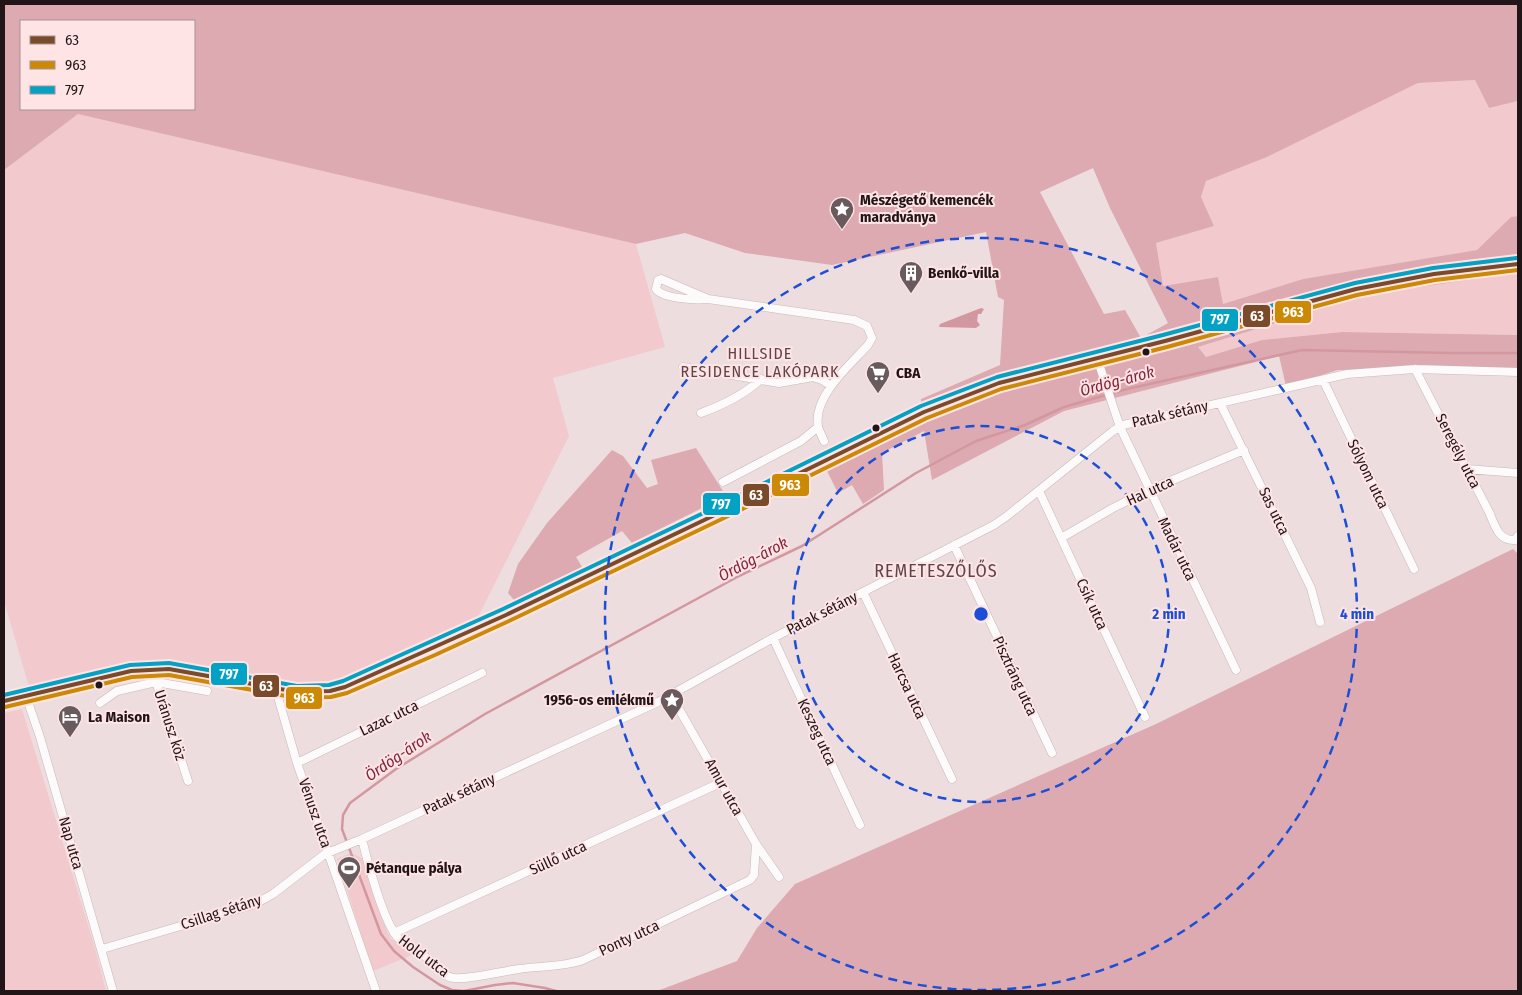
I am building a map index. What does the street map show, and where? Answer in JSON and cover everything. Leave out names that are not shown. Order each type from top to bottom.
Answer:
[{"type":"street","points":[[4,701],[131,671],[152,669],[178,670],[278,689],[313,693],[330,691],[434,649],[730,508],[924,412],[999,383],[1365,287],[1425,276],[1518,264]]},
{"type":"street","points":[[708,299],[661,279],[656,284],[656,289],[662,295],[697,300],[708,299],[854,320],[867,326],[872,338],[868,345],[831,386],[821,403],[818,427],[824,441]]},
{"type":"street","name":"Madár utca","points":[[1097,358],[1120,427],[1236,670]]},
{"type":"street","points":[[683,368],[779,383],[813,377],[831,386]]},
{"type":"street","name":"Patak sétány","points":[[331,851],[362,839],[672,696],[773,638],[1001,521],[1120,427],[1130,423],[1347,374],[1415,369],[1518,372]]},
{"type":"street","name":"Seregély utca","points":[[1415,369],[1499,534],[1510,541],[1515,540],[1518,536]]},
{"type":"street","points":[[701,413],[735,398],[753,387],[761,379]]},
{"type":"street","name":"Sólyom utca","points":[[1323,380],[1414,569]]},
{"type":"street","name":"Sas utca","points":[[1220,403],[1311,588],[1320,622]]},
{"type":"street","points":[[723,482],[801,440],[818,427]]},
{"type":"street","name":"Hal utca","points":[[1061,538],[1149,490],[1244,450]]},
{"type":"street","points":[[1467,469],[1518,473]]},
{"type":"street","name":"Csík utca","points":[[1038,491],[1145,717]]},
{"type":"street","name":"Pisztráng utca","points":[[954,545],[1052,753]]},
{"type":"street","name":"Harcsa utca","points":[[863,592],[952,779]]},
{"type":"street","name":"Keszeg utca","points":[[773,638],[860,825]]},
{"type":"street","name":"Uránusz köz","points":[[152,669],[188,781]]},
{"type":"street","name":"Lazac utca","points":[[297,763],[482,673]]},
{"type":"street","points":[[100,703],[117,691],[160,681],[207,691]]},
{"type":"street","name":"Vénusz utca","points":[[278,689],[278,697],[297,763],[331,851],[376,991]]},
{"type":"street","name":"Nap utca","points":[[26,696],[102,948],[113,991]]},
{"type":"street","name":"Amur utca","points":[[672,696],[756,844],[778,877]]},
{"type":"street","name":"Süllő utca","points":[[394,933],[722,782]]},
{"type":"street","name":"Hold utca","points":[[362,839],[375,885],[394,933],[402,941],[427,958],[444,974],[452,978],[464,978]]},
{"type":"street","name":"Ponty utca","points":[[464,978],[517,969],[568,964],[583,960],[750,880],[754,875],[756,844]]},
{"type":"street","name":"Csillag sétány","points":[[102,948],[255,904],[273,894],[295,875],[331,851]]},
{"type":"shaded area","points":[[4,4],[1518,4],[1518,101],[1489,108],[1475,80],[1418,83],[1267,157],[1206,181],[1201,197],[1214,226],[1156,243],[1163,286],[1218,277],[1223,304],[1303,279],[1477,250],[1511,217],[1518,216],[1518,273],[1392,291],[1353,299],[1198,347],[1206,357],[1262,340],[1342,332],[1518,335],[1518,368],[1338,370],[1286,386],[1279,356],[1064,411],[932,480],[924,431],[882,453],[884,490],[863,504],[852,485],[838,493],[826,469],[850,458],[867,445],[921,418],[921,399],[1000,365],[1004,300],[998,297],[986,232],[832,265],[745,253],[685,233],[636,244],[78,114],[4,170]],"holes":[[[1093,168],[1110,208],[1168,323],[1141,338],[1125,310],[1104,314],[1040,192]]]},
{"type":"shaded area","points":[[1475,80],[1489,108],[1518,101],[1518,216],[1511,217],[1477,250],[1303,279],[1223,304],[1218,277],[1163,286],[1156,243],[1214,226],[1201,197],[1206,181],[1267,157],[1418,83]]},
{"type":"shaded area","points":[[78,114],[636,244],[665,347],[553,378],[569,436],[470,633],[314,696],[278,696],[151,673],[34,697],[30,690],[4,601],[4,170]]},
{"type":"shaded area","points":[[1518,273],[1518,335],[1342,332],[1262,340],[1206,357],[1198,347],[1353,299],[1392,291]]},
{"type":"shaded area","points":[[981,308],[984,309],[981,314],[978,314],[977,321],[980,325],[976,328],[939,327],[940,324]]},
{"type":"shaded area","points":[[696,448],[726,496],[632,543],[622,531],[576,557],[584,570],[519,606],[508,593],[518,564],[547,523],[612,450],[623,456],[647,488],[658,484],[651,460]]},
{"type":"shaded area","points":[[1513,549],[1518,554],[1518,991],[657,991],[737,961],[757,928],[795,884],[1156,724]]},
{"type":"shaded area","points":[[22,709],[95,948],[106,991],[4,991],[4,713]]},
{"type":"shaded area","points":[[351,853],[362,858],[390,938],[412,955],[373,971],[337,859]]},
{"type":"waterway","name":"Ördög-árok","points":[[556,991],[513,983],[464,991],[452,990],[440,985],[413,967],[394,951],[381,934],[342,829],[343,815],[350,803],[396,769],[485,714],[739,576],[802,546],[916,473],[976,441],[1025,425],[1064,407],[1127,389],[1302,350],[1518,353]]},
{"type":"transit line","name":"797","points":[[4,695],[130,665],[169,663],[297,686],[329,685],[343,681],[503,609],[921,406],[997,377],[1163,335],[1355,283],[1433,268],[1517,258]]},
{"type":"transit line","name":"63","points":[[4,701],[131,671],[169,669],[297,692],[330,691],[345,687],[506,615],[924,412],[999,383],[1165,341],[1356,289],[1434,274],[1518,264]]},
{"type":"transit line","name":"963","points":[[5,707],[132,677],[169,675],[297,698],[331,697],[347,693],[509,621],[927,418],[1001,389],[1167,347],[1357,295],[1435,280],[1518,270]]},
{"type":"place","name":"Mészégető kemencék maradványa","points":[[842,230]]},
{"type":"place","name":"Benkő-villa","points":[[911,294]]},
{"type":"place","name":"CBA","points":[[878,394]]},
{"type":"place","name":"1956-os emlékmű","points":[[672,721]]},
{"type":"place","name":"La Maison","points":[[70,738]]},
{"type":"place","name":"Pétanque pálya","points":[[349,889]]},
{"type":"district","name":"HILLSIDE RESIDENCE LAKÓPARK","points":[[760,362]]},
{"type":"district","name":"REMETESZŐLŐS","points":[[936,571]]}]
